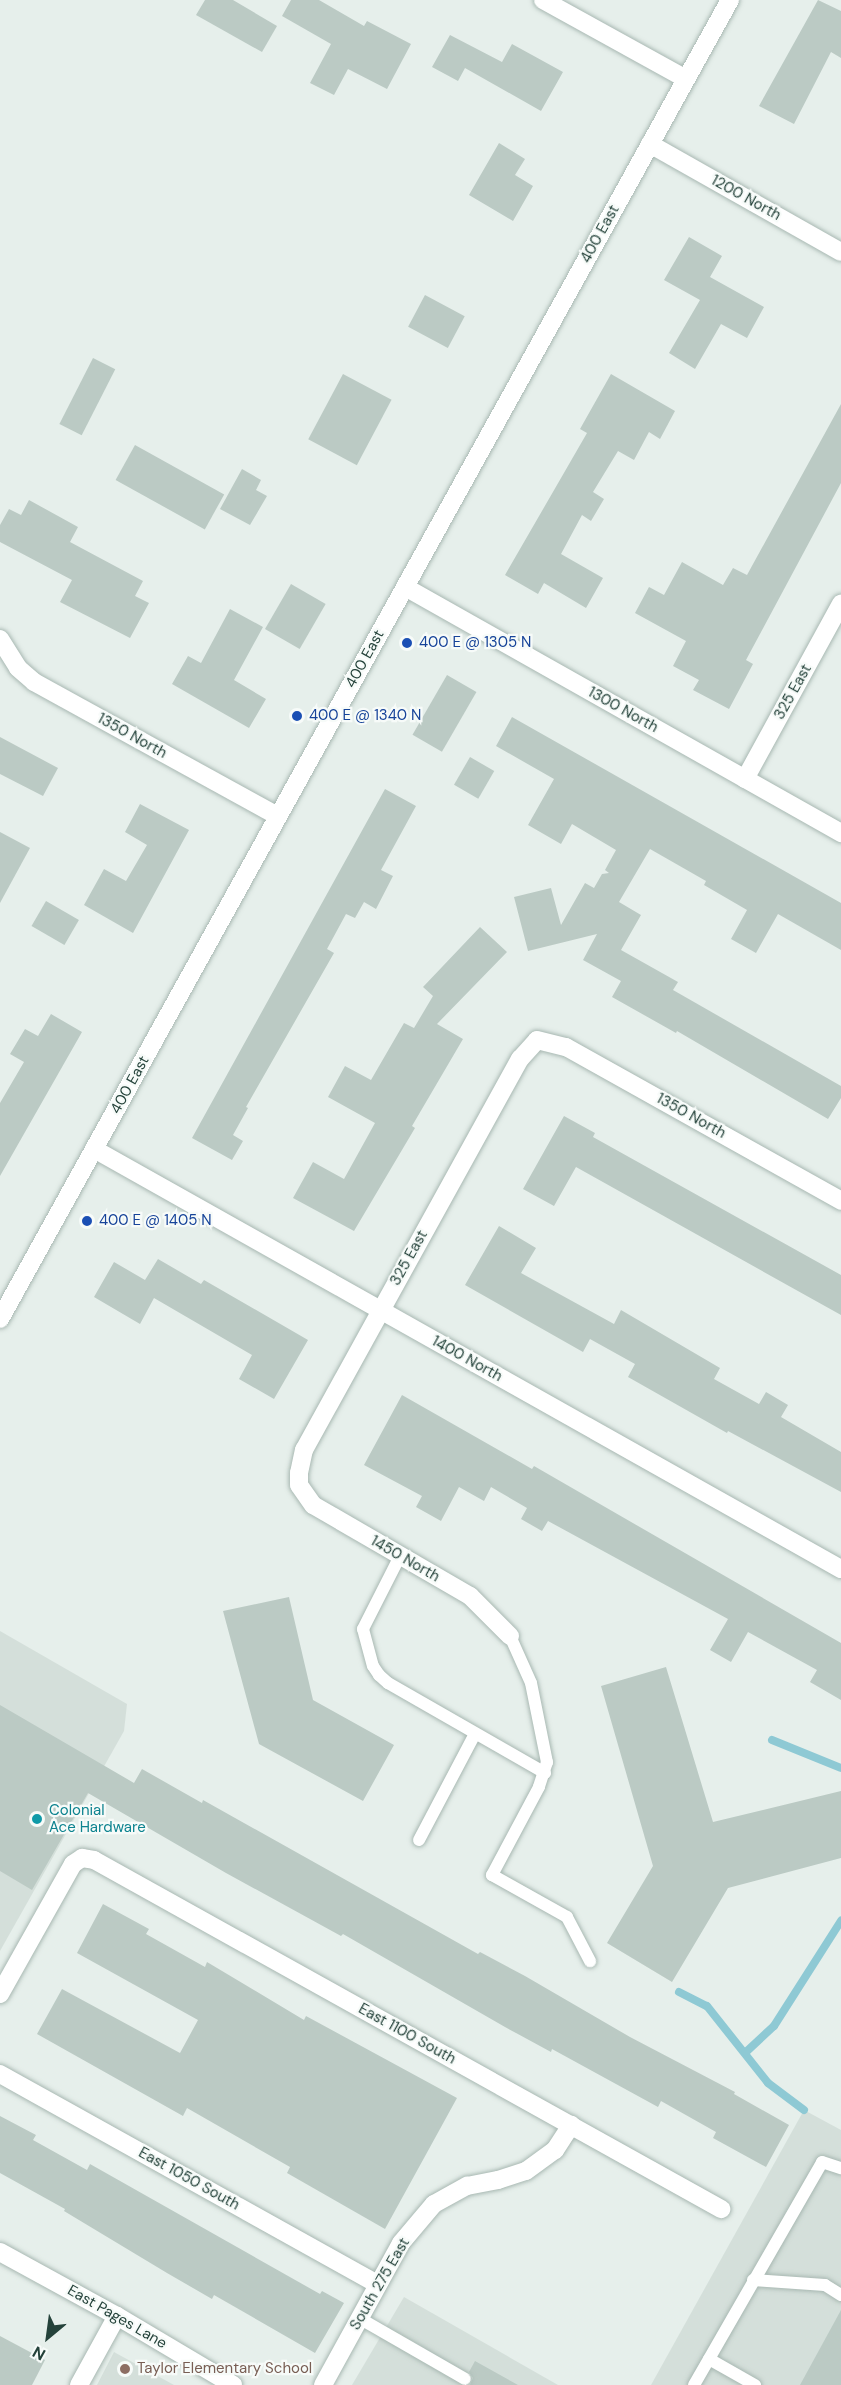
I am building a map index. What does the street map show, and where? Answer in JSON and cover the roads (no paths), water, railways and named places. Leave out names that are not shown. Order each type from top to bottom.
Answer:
[{"type":"street","points":[[543,0],[686,79]]},
{"type":"street","name":"400 East","points":[[0,1319],[730,0]]},
{"type":"street","name":"1200 North","points":[[650,144],[841,252]]},
{"type":"street","name":"1300 North","points":[[405,587],[841,833]]},
{"type":"street","name":"325 East","points":[[745,779],[841,604]]},
{"type":"street","name":"1350 North","points":[[0,639],[18,668],[34,682],[278,816]]},
{"type":"street","name":"325 East","points":[[299,1485],[300,1461],[304,1450],[513,1070],[528,1049],[537,1041]]},
{"type":"street","name":"1350 North","points":[[537,1041],[553,1042],[580,1054],[841,1201]]},
{"type":"street","name":"1400 North","points":[[94,1149],[841,1569]]},
{"type":"street","name":"1450 North","points":[[299,1485],[305,1496],[322,1512],[470,1596],[510,1636]]},
{"type":"street","name":"East 1100 South","points":[[0,1994],[73,1864],[82,1858],[94,1860],[721,2209]]},
{"type":"street","name":"East 1050 South","points":[[0,2074],[378,2284]]},
{"type":"street","name":"South 275 East","points":[[323,2385],[401,2243],[434,2204],[467,2186],[498,2180],[526,2171],[555,2150],[571,2125]]},
{"type":"street","name":"East Pages Lane","points":[[0,2252],[117,2316],[233,2385]]},
{"type":"street","points":[[79,2385],[117,2316]]},
{"type":"lane","points":[[400,1556],[363,1629],[373,1666],[388,1683],[545,1773]]},
{"type":"lane","points":[[510,1636],[531,1683],[546,1753],[545,1773],[492,1875],[567,1917],[590,1961]]},
{"type":"lane","points":[[419,1840],[475,1734]]},
{"type":"lane","points":[[694,2385],[822,2162],[841,2168]]},
{"type":"lane","points":[[753,2280],[825,2285],[841,2295]]},
{"type":"lane","points":[[359,2318],[465,2379]]},
{"type":"lane","points":[[709,2359],[755,2385]]},
{"type":"waterway","points":[[772,1740],[841,1768]]},
{"type":"waterway","points":[[746,2052],[774,2026],[841,1921]]},
{"type":"waterway","points":[[679,1992],[707,2006],[768,2083],[804,2110]]},
{"type":"place","name":"400 E @ 1305 N","points":[[407,643]]},
{"type":"place","name":"400 E @ 1340 N","points":[[297,716]]},
{"type":"place","name":"400 E @ 1405 N","points":[[87,1221]]},
{"type":"place","name":"Colonial Ace Hardware","points":[[37,1819]]},
{"type":"place","name":"Taylor Elementary School","points":[[125,2369]]}]
